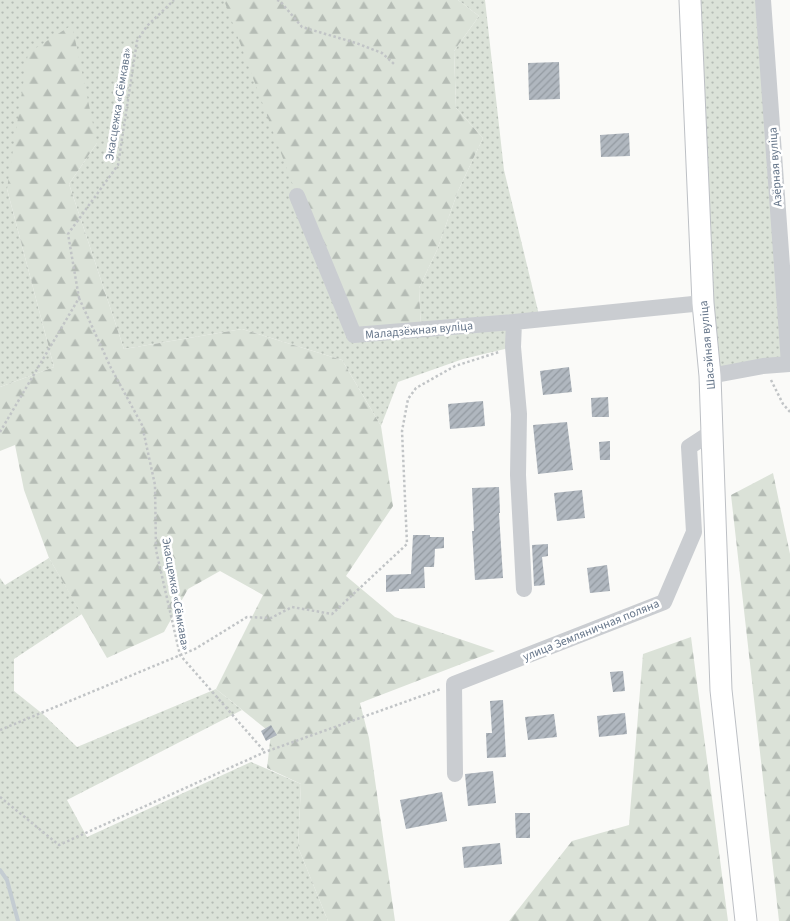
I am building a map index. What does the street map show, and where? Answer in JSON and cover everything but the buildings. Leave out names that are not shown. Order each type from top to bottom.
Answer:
[{"type":"main road","name":"Шасэйная вуліца","points":[[690,0],[703,303],[710,376],[721,690],[746,921]]},
{"type":"street","name":"Азёрная вуліца","points":[[763,0],[790,364]]},
{"type":"street","name":"Маладзёжная вуліца","points":[[297,196],[354,336],[703,303]]},
{"type":"street","points":[[514,322],[513,347],[519,414],[518,475],[524,589]]},
{"type":"street","points":[[710,376],[763,366],[790,364]]},
{"type":"street","name":"улица Земляничная поляна","points":[[454,684],[664,602],[694,532],[689,446],[712,432]]},
{"type":"street","points":[[454,684],[456,774]]},
{"type":"path","name":"Экасцежка «Сёмкава»","points":[[0,730],[180,655],[156,550],[155,485],[142,425],[111,368],[79,298],[68,234],[118,165],[137,41],[147,26],[174,0]]},
{"type":"path","points":[[277,0],[280,1],[302,27],[382,53],[394,64]]},
{"type":"path","points":[[0,432],[79,298]]},
{"type":"path","points":[[265,752],[180,655],[195,649],[247,617],[271,618],[292,607],[332,614],[407,544],[402,432],[408,399],[416,388],[454,366],[513,347]]},
{"type":"path","points":[[763,366],[783,404],[790,412]]},
{"type":"path","points":[[0,797],[58,846],[265,752],[454,684]]},
{"type":"green space","points":[[0,0],[224,0],[421,330],[419,288],[437,250],[458,191],[483,138],[456,108],[454,51],[479,16],[458,0],[485,0],[504,170],[540,319],[514,322],[513,347],[463,359],[398,382],[381,426],[342,360],[242,329],[124,349],[69,184],[97,143],[7,189],[54,367],[0,387]]},
{"type":"green space","points":[[224,0],[458,0],[479,16],[454,51],[456,108],[483,138],[458,191],[437,250],[419,288],[421,330],[354,335],[297,196]]},
{"type":"green space","points":[[691,0],[763,0],[789,364],[710,376]]},
{"type":"green space","points":[[72,25],[97,143],[69,184],[124,349],[242,329],[342,360],[381,426],[393,506],[346,576],[395,617],[495,651],[360,703],[369,738],[395,921],[328,921],[298,847],[301,784],[267,768],[271,733],[216,689],[263,595],[220,571],[188,589],[164,632],[107,658],[49,558],[24,490],[15,445],[0,451],[0,387],[54,367],[7,189],[28,53]]},
{"type":"green space","points":[[773,473],[790,554],[790,921],[779,921],[731,495]]},
{"type":"green space","points":[[49,558],[82,614],[14,659],[14,691],[44,715],[77,747],[216,689],[242,710],[67,800],[87,837],[251,762],[301,784],[298,847],[328,921],[0,921],[0,578],[5,585]]},
{"type":"green space","points":[[691,637],[728,921],[509,921],[572,841],[629,825],[643,654]]},
{"type":"waterway","points":[[0,870],[7,880],[18,921]]}]
